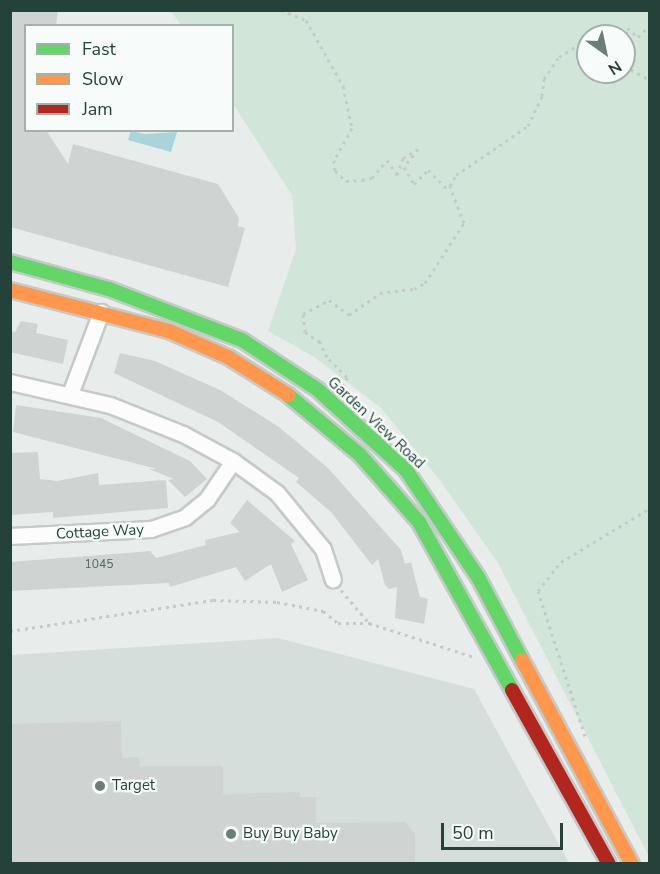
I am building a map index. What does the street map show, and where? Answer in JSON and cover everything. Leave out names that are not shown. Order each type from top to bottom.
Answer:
[{"type":"main road","name":"Garden View Road","points":[[10,262],[109,289],[199,321],[242,340],[329,400],[406,470],[437,511],[632,864]]},
{"type":"main road","points":[[10,290],[169,331],[228,357],[334,430],[419,522],[492,649],[609,864]]},
{"type":"street","points":[[70,394],[101,312]]},
{"type":"street","points":[[10,382],[70,394],[183,434],[233,461],[277,493],[323,549],[333,579]]},
{"type":"street","name":"Cottage Way","points":[[10,536],[152,529],[184,517],[207,499],[233,461]]},
{"type":"path","points":[[281,10],[306,20],[343,86],[352,128],[334,160],[335,171],[346,181],[362,180],[372,177],[387,160],[397,175],[403,158],[418,148],[404,167],[414,184],[428,170],[452,192],[465,223],[425,283],[414,289],[380,293],[349,315],[329,300],[303,314],[305,332],[320,342],[327,357],[347,377],[329,400]]},
{"type":"path","points":[[636,35],[639,37],[650,25]]},
{"type":"path","points":[[452,192],[456,175],[528,126],[543,96],[544,79],[560,57],[576,47]]},
{"type":"path","points":[[636,72],[650,80]]},
{"type":"path","points":[[565,739],[584,740],[586,732],[538,591],[561,562],[650,508]]},
{"type":"path","points":[[333,579],[369,623]]},
{"type":"path","points":[[10,631],[213,600],[278,602],[323,611],[338,623],[369,623],[477,658],[492,649]]},
{"type":"shaded area","points":[[278,638],[474,689],[569,863],[11,864],[11,655]]},
{"type":"green space","points":[[171,11],[649,11],[649,857],[498,563],[439,479],[381,408],[314,357],[268,331],[296,249],[292,195],[234,106],[234,24],[180,24]]},
{"type":"water","points":[[131,132],[145,134],[177,132],[171,152],[128,140]]},
{"type":"building","points":[[10,10],[58,10],[56,24],[24,24],[24,132],[47,132],[68,164],[73,144],[218,184],[239,218],[238,226],[245,228],[228,287],[10,227]]},
{"type":"building","points":[[21,321],[38,324],[36,333],[68,340],[63,364],[10,352],[10,331],[15,332]]},
{"type":"building","points":[[120,353],[155,361],[220,390],[279,427],[328,468],[401,550],[405,564],[411,562],[420,597],[428,599],[424,624],[395,618],[397,587],[389,589],[385,585],[378,559],[372,565],[331,512],[296,482],[299,478],[218,422],[114,373]]},
{"type":"building","points":[[16,405],[101,418],[190,461],[207,479],[185,497],[168,480],[174,479],[149,469],[157,469],[13,432]]},
{"type":"building","points":[[38,452],[40,479],[57,481],[98,473],[99,485],[166,480],[168,508],[53,518],[53,512],[10,515],[10,453]]},
{"type":"building","points":[[247,500],[295,541],[291,544],[308,580],[282,592],[271,564],[245,581],[236,567],[170,587],[169,583],[10,591],[10,562],[150,551],[156,558],[206,545],[205,540],[240,532],[230,523]]},
{"type":"building","name":"Target","points":[[121,721],[122,758],[139,757],[140,766],[223,766],[223,794],[300,792],[300,797],[316,797],[316,823],[405,822],[415,834],[415,864],[10,864],[10,724]]},
{"type":"traffic: fast","points":[[10,262],[109,289],[242,340],[317,389],[406,470],[478,577],[522,660]]},
{"type":"traffic: fast","points":[[288,395],[360,455],[419,522],[512,690]]},
{"type":"traffic: slow","points":[[10,290],[169,331],[228,357],[288,395]]},
{"type":"traffic: slow","points":[[522,660],[632,864]]},
{"type":"traffic: jam","points":[[512,690],[609,864]]},
{"type":"place","name":"Target","points":[[100,786]]},
{"type":"place","name":"Buy Buy Baby","points":[[231,834]]}]
